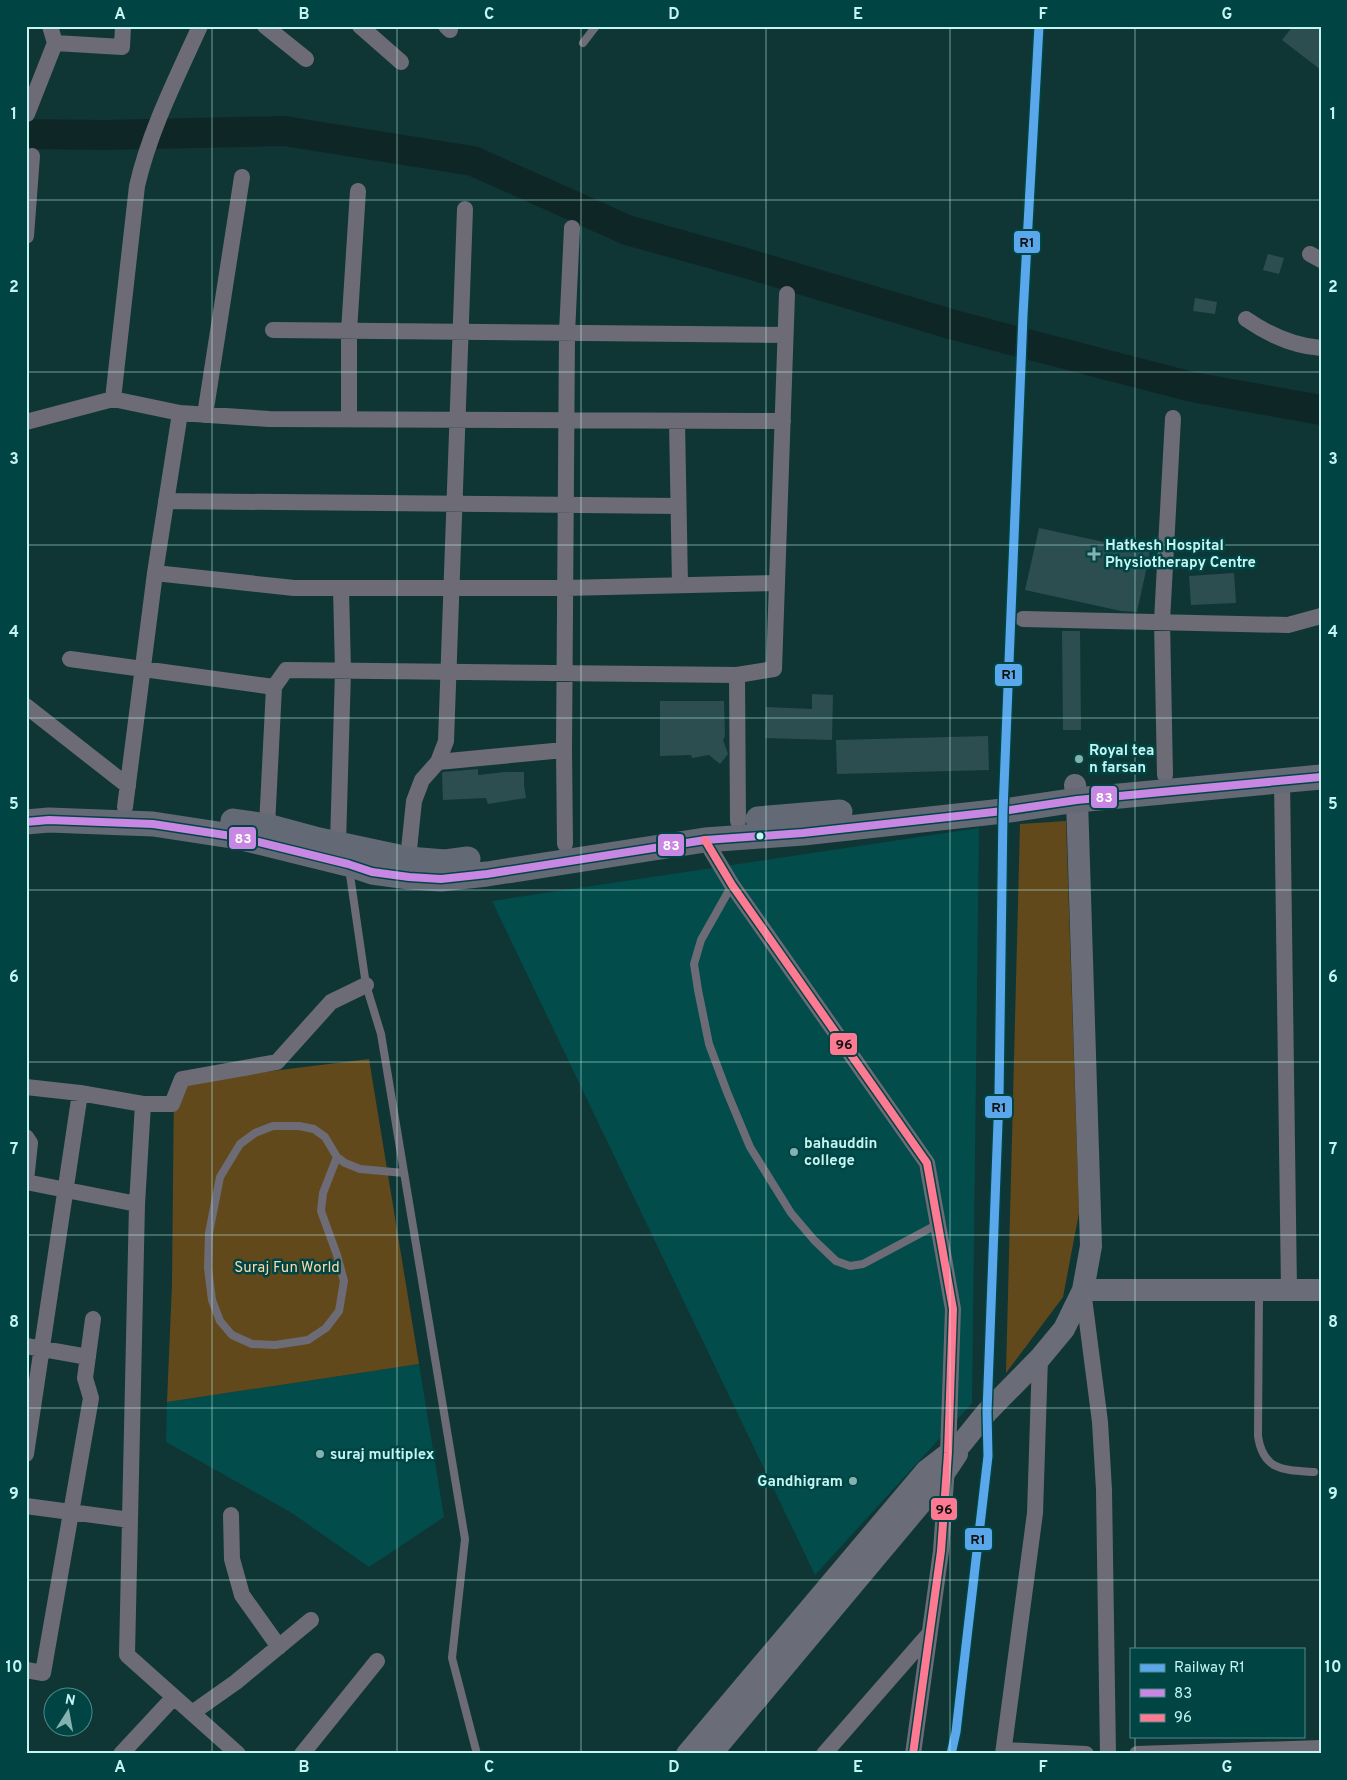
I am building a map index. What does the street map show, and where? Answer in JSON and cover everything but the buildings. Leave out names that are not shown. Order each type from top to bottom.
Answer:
[{"type":"main road","points":[[26,808],[126,796],[186,813],[268,826],[343,854],[372,872],[441,879],[487,874],[705,840],[822,831],[1003,811],[1076,792],[1165,775],[1321,761]]},
{"type":"main road","points":[[26,822],[49,820],[153,824],[343,854],[445,862],[738,821],[928,803],[1076,792],[1321,778]]},
{"type":"main road","points":[[711,1754],[988,1412],[1040,1358],[1064,1329],[1083,1290],[1091,1246],[1076,792]]},
{"type":"main road","points":[[1083,1290],[1321,1290]]},
{"type":"main road","points":[[687,1754],[926,1471],[951,1457]]},
{"type":"street","points":[[27,114],[55,43],[50,26]]},
{"type":"street","points":[[55,43],[122,47],[123,26]]},
{"type":"street","points":[[113,399],[137,186],[144,157],[163,108],[200,26]]},
{"type":"street","points":[[265,26],[306,59]]},
{"type":"street","points":[[360,26],[401,62]]},
{"type":"street","points":[[26,236],[32,156]]},
{"type":"street","points":[[205,415],[242,177]]},
{"type":"street","points":[[349,420],[349,331],[358,191]]},
{"type":"street","points":[[408,858],[414,801],[422,780],[438,762],[446,741],[465,209]]},
{"type":"street","points":[[565,844],[565,505],[567,333],[572,228]]},
{"type":"street","points":[[268,826],[274,687],[286,670],[737,675],[774,669],[787,294]]},
{"type":"street","points":[[1246,319],[1266,333],[1278,338],[1321,348]]},
{"type":"street","points":[[273,330],[786,335]]},
{"type":"street","points":[[26,422],[113,399],[180,413],[270,419],[783,421]]},
{"type":"street","points":[[126,796],[155,573],[180,413]]},
{"type":"street","points":[[1165,775],[1162,621],[1173,418]]},
{"type":"street","points":[[677,421],[680,585]]},
{"type":"street","points":[[166,501],[678,506]]},
{"type":"street","points":[[155,573],[294,588],[565,588],[777,583]]},
{"type":"street","points":[[341,588],[343,854]]},
{"type":"street","points":[[1023,618],[1288,625],[1321,616]]},
{"type":"street","points":[[70,659],[274,687]]},
{"type":"street","points":[[737,675],[738,821]]},
{"type":"street","points":[[26,706],[126,796]]},
{"type":"street","points":[[438,762],[564,750]]},
{"type":"street","points":[[1282,780],[1290,1290]]},
{"type":"street","points":[[705,840],[732,885],[927,1163],[953,1309],[951,1457],[941,1551],[913,1754]]},
{"type":"street","points":[[26,1087],[80,1092],[142,1104],[172,1104],[182,1079],[276,1062],[331,1002],[366,985]]},
{"type":"street","points":[[26,1454],[34,1348],[66,1190],[80,1092]]},
{"type":"street","points":[[142,1104],[126,1655],[238,1754]]},
{"type":"street","points":[[26,1137],[30,1143],[26,1182],[138,1204]]},
{"type":"street","points":[[1083,1290],[1100,1422],[1104,1490],[1108,1754]]},
{"type":"street","points":[[26,1670],[43,1672],[91,1398],[85,1378],[93,1319]]},
{"type":"street","points":[[34,1348],[88,1357]]},
{"type":"street","points":[[1040,1358],[1035,1513],[1004,1752],[1086,1754]]},
{"type":"street","points":[[26,1506],[130,1520]]},
{"type":"street","points":[[231,1515],[232,1559],[242,1595],[279,1647]]},
{"type":"street","points":[[192,1713],[236,1682],[311,1620]]},
{"type":"street","points":[[824,1754],[930,1634]]},
{"type":"street","points":[[302,1754],[377,1661]]},
{"type":"street","points":[[121,1754],[174,1697]]},
{"type":"street","points":[[1137,1754],[1321,1748]]},
{"type":"lane","points":[[583,43],[596,26]]},
{"type":"lane","points":[[343,854],[366,985],[381,1034],[465,1539],[452,1658],[477,1754]]},
{"type":"lane","points":[[732,885],[701,940],[694,964],[709,1044],[750,1147],[791,1213],[814,1240],[836,1261],[850,1266],[863,1264],[938,1224]]},
{"type":"lane","points":[[337,1157],[323,1193],[321,1212],[337,1255],[344,1282],[338,1311],[326,1328],[308,1340],[275,1345],[252,1344],[232,1335],[220,1320],[212,1300],[208,1268],[209,1233],[220,1176],[240,1144],[255,1133],[272,1126],[299,1126],[314,1129],[325,1137],[337,1157],[345,1163],[360,1169],[404,1173]]},
{"type":"lane","points":[[1259,1290],[1258,1436],[1260,1449],[1266,1459],[1275,1467],[1314,1472]]},
{"type":"shaded area","name":"bahauddin college","points":[[979,828],[972,1403],[815,1575],[492,901]]},
{"type":"shaded area","points":[[419,1364],[444,1517],[369,1567],[292,1513],[166,1442],[167,1402]]},
{"type":"green space","points":[[1066,821],[1079,1213],[1063,1297],[1006,1373],[1020,824]]},
{"type":"green space","name":"Suraj Fun World","points":[[369,1059],[419,1364],[167,1402],[172,1284],[174,1083]]},
{"type":"waterway","points":[[26,134],[104,135],[284,131],[473,161],[627,230],[954,325],[1192,387],[1321,410]]},
{"type":"rail line","name":"R1","points":[[951,1754],[956,1732],[988,1456],[987,1412],[999,1096],[1003,811],[1023,315],[1039,26]]},
{"type":"transit line","name":"83","points":[[26,822],[49,820],[153,824],[238,837],[348,864],[372,872],[441,879],[487,874],[705,840],[803,833],[1003,811],[1077,800],[1321,777]]},
{"type":"transit line","name":"96","points":[[705,840],[732,885],[927,1163],[953,1309],[948,1453],[941,1551],[913,1754]]},
{"type":"place","name":"Hatkesh Hospital Physiotherapy Centre","points":[[1094,554]]},
{"type":"place","name":"Royal tea n farsan","points":[[1079,759]]},
{"type":"place","name":"bahauddin college","points":[[794,1152]]},
{"type":"place","name":"suraj multiplex","points":[[320,1454]]},
{"type":"place","name":"Gandhigram","points":[[853,1481]]}]
